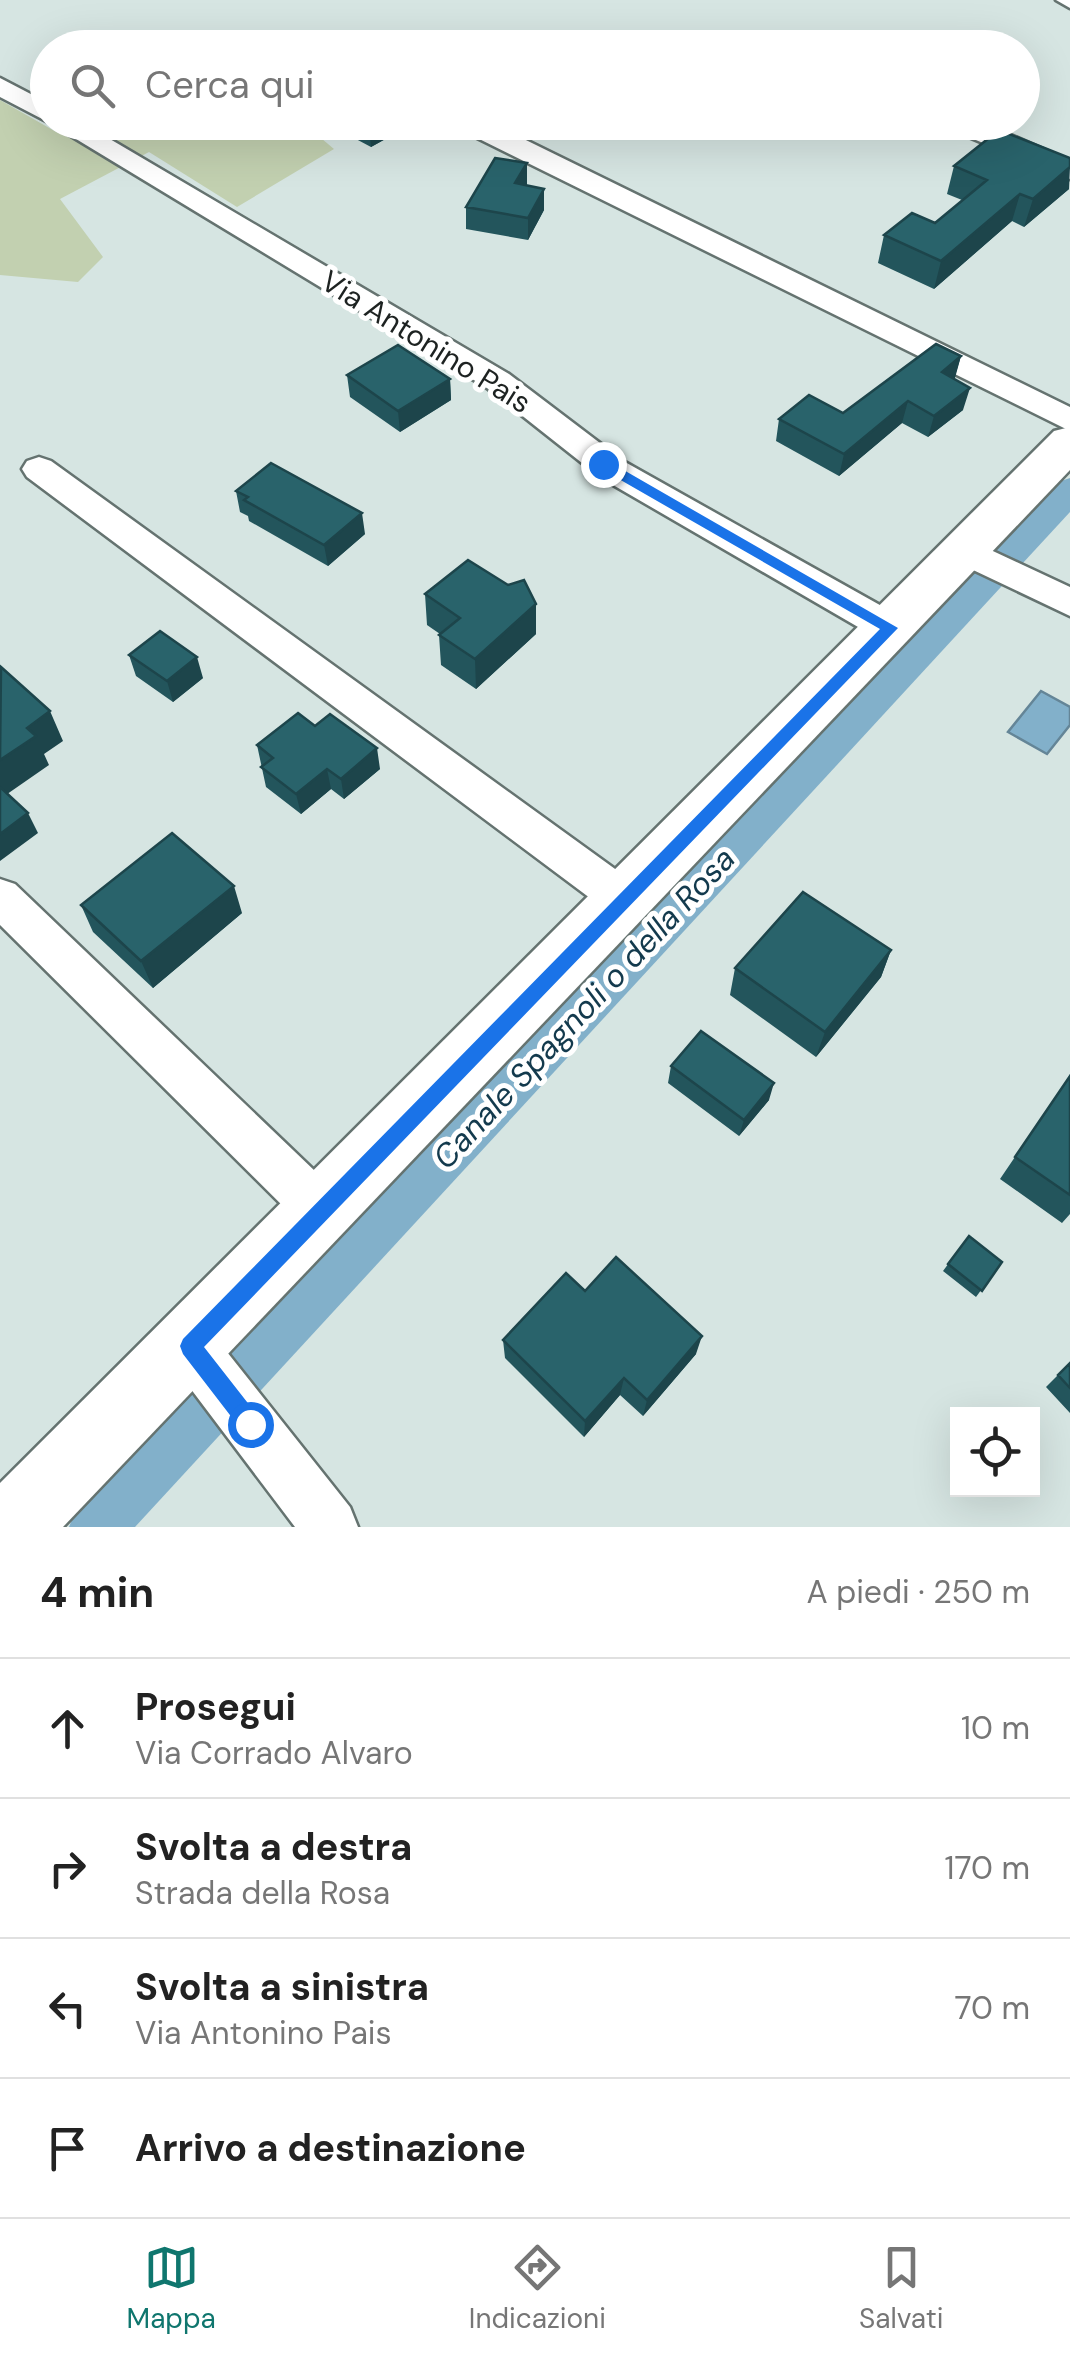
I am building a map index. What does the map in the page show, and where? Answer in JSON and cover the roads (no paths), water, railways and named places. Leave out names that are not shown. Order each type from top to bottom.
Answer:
[{"type":"street","points":[[0,86],[30,104]]},
{"type":"street","name":"Via Antonino Pais","points":[[91,140],[498,381],[540,412],[579,449],[612,470],[890,628]]},
{"type":"street","points":[[503,140],[1070,420]]},
{"type":"street","points":[[999,140],[1070,170]]},
{"type":"street","points":[[10,1527],[1070,442]]},
{"type":"street","points":[[38,469],[626,900]]},
{"type":"street","points":[[965,551],[1070,603]]},
{"type":"street","points":[[0,897],[322,1211]]},
{"type":"street","points":[[190,1346],[330,1527]]},
{"type":"water","points":[[1041,691],[1070,707],[1070,725],[1047,754],[1008,732]]},
{"type":"waterway","name":"Canale Spagnoli o della Rosa","points":[[97,1527],[1070,490]]}]
